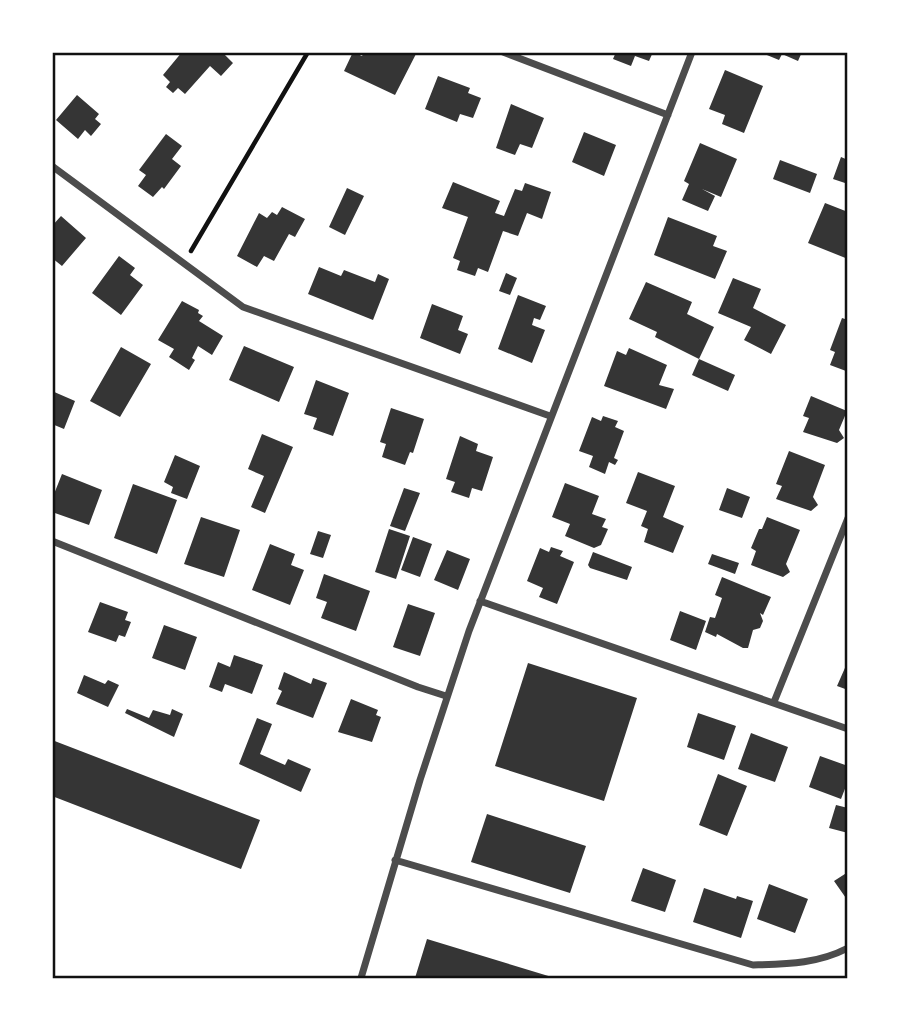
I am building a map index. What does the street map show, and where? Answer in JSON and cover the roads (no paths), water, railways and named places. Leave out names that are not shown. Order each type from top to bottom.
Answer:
[{"type":"street","points":[[503,52],[668,115]]},
{"type":"street","points":[[361,978],[446,696],[550,416],[692,52]]},
{"type":"street","points":[[52,166],[243,307],[550,416]]},
{"type":"street","points":[[774,702],[848,518]]},
{"type":"street","points":[[52,541],[446,696]]},
{"type":"street","points":[[480,601],[848,729]]},
{"type":"street","points":[[395,860],[753,965],[800,964],[830,957],[848,948]]}]
